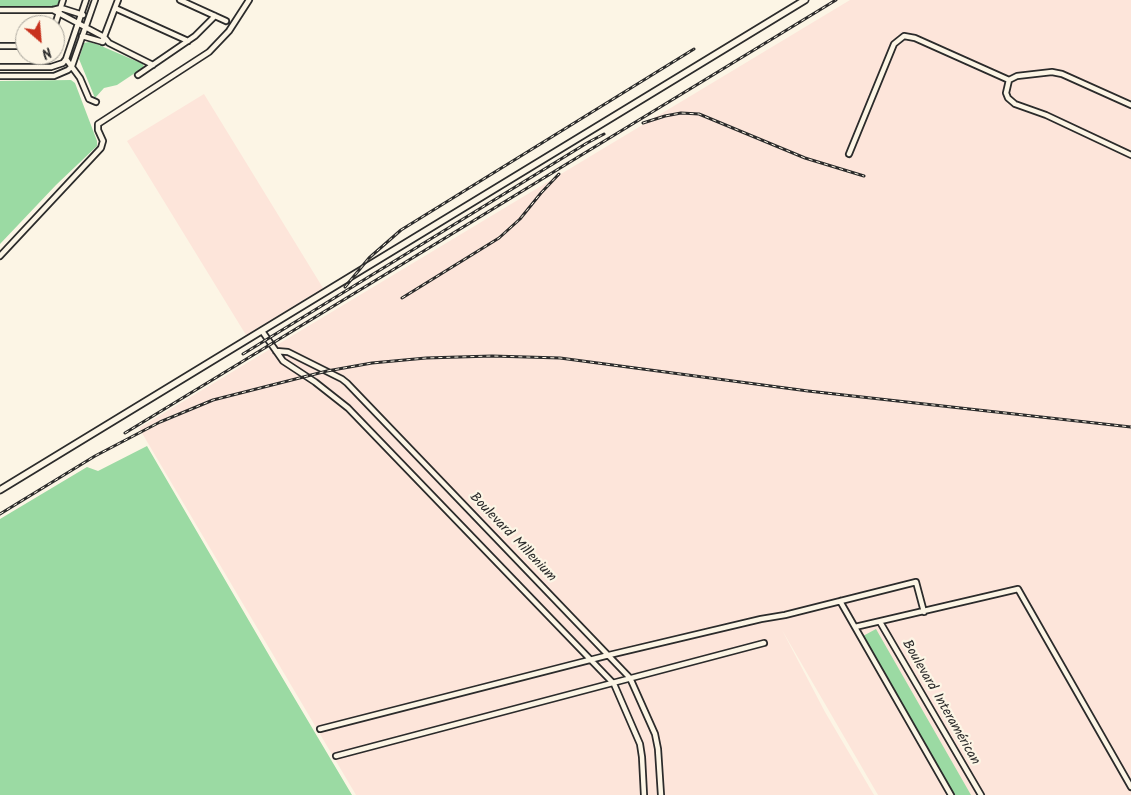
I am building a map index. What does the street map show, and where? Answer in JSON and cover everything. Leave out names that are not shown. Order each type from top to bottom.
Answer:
[{"type":"street","points":[[59,15],[63,0]]},
{"type":"street","points":[[0,67],[51,67],[59,65],[66,59],[86,0]]},
{"type":"street","points":[[0,76],[54,76],[68,70],[72,66],[95,0]]},
{"type":"street","points":[[102,42],[118,0]]},
{"type":"street","points":[[180,0],[226,21]]},
{"type":"street","points":[[0,256],[101,148],[103,141],[97,128],[98,124],[209,52],[229,30],[249,0]]},
{"type":"street","points":[[0,490],[805,0]]},
{"type":"street","points":[[116,8],[188,41]]},
{"type":"street","points":[[0,10],[53,10],[89,17]]},
{"type":"street","points":[[60,11],[104,37],[109,43]]},
{"type":"street","points":[[138,75],[188,41],[215,16]]},
{"type":"street","points":[[82,36],[109,43],[153,65]]},
{"type":"street","points":[[849,154],[894,44],[904,36],[914,38],[1008,83]]},
{"type":"street","points":[[0,46],[15,46]]},
{"type":"street","points":[[66,59],[80,78],[89,99],[96,102]]},
{"type":"street","points":[[1131,105],[1062,74],[1036,73],[1016,76],[1008,83],[1006,93],[1008,98],[1015,104],[1046,115],[1131,155]]},
{"type":"street","name":"Boulevard Millenium","points":[[262,331],[285,363],[315,382],[348,408],[614,684],[640,744],[644,795]]},
{"type":"street","name":"Boulevard Millenium","points":[[276,351],[288,352],[344,380],[630,678],[655,734],[658,749],[661,795]]},
{"type":"street","points":[[320,729],[609,655],[916,582],[924,612]]},
{"type":"street","points":[[855,627],[1018,589],[1131,787]]},
{"type":"street","points":[[840,601],[951,795]]},
{"type":"street","name":"Boulevard Interamérican","points":[[880,622],[981,795]]},
{"type":"street","points":[[336,756],[764,643]]},
{"type":"shaded area","points":[[850,0],[1131,0],[1131,795],[878,795],[782,630],[825,712],[874,795],[356,795],[139,428]]},
{"type":"shaded area","points":[[204,94],[323,288],[246,335],[127,141]]},
{"type":"green space","points":[[0,0],[60,0],[56,7],[0,7]]},
{"type":"green space","points":[[89,42],[143,64],[144,67],[117,85],[104,88],[95,98],[79,59],[84,43]]},
{"type":"green space","points":[[71,80],[75,83],[97,141],[97,146],[56,185],[0,244],[0,81]]},
{"type":"green space","points":[[147,446],[352,795],[0,795],[0,519],[87,467],[98,471]]},
{"type":"green space","points":[[876,629],[971,795],[954,795],[863,636]]},
{"type":"railway","points":[[125,433],[836,0]]},
{"type":"railway","points":[[345,287],[369,258],[401,230],[694,49]]},
{"type":"railway","points":[[643,123],[681,113],[699,114],[805,158],[864,176]]},
{"type":"railway","points":[[243,354],[604,134]]},
{"type":"railway","points":[[402,298],[499,238],[520,219],[559,174]]},
{"type":"railway","points":[[0,514],[95,456],[160,422],[213,400],[327,371],[372,363],[426,358],[492,356],[560,358],[808,391],[1131,427]]}]
